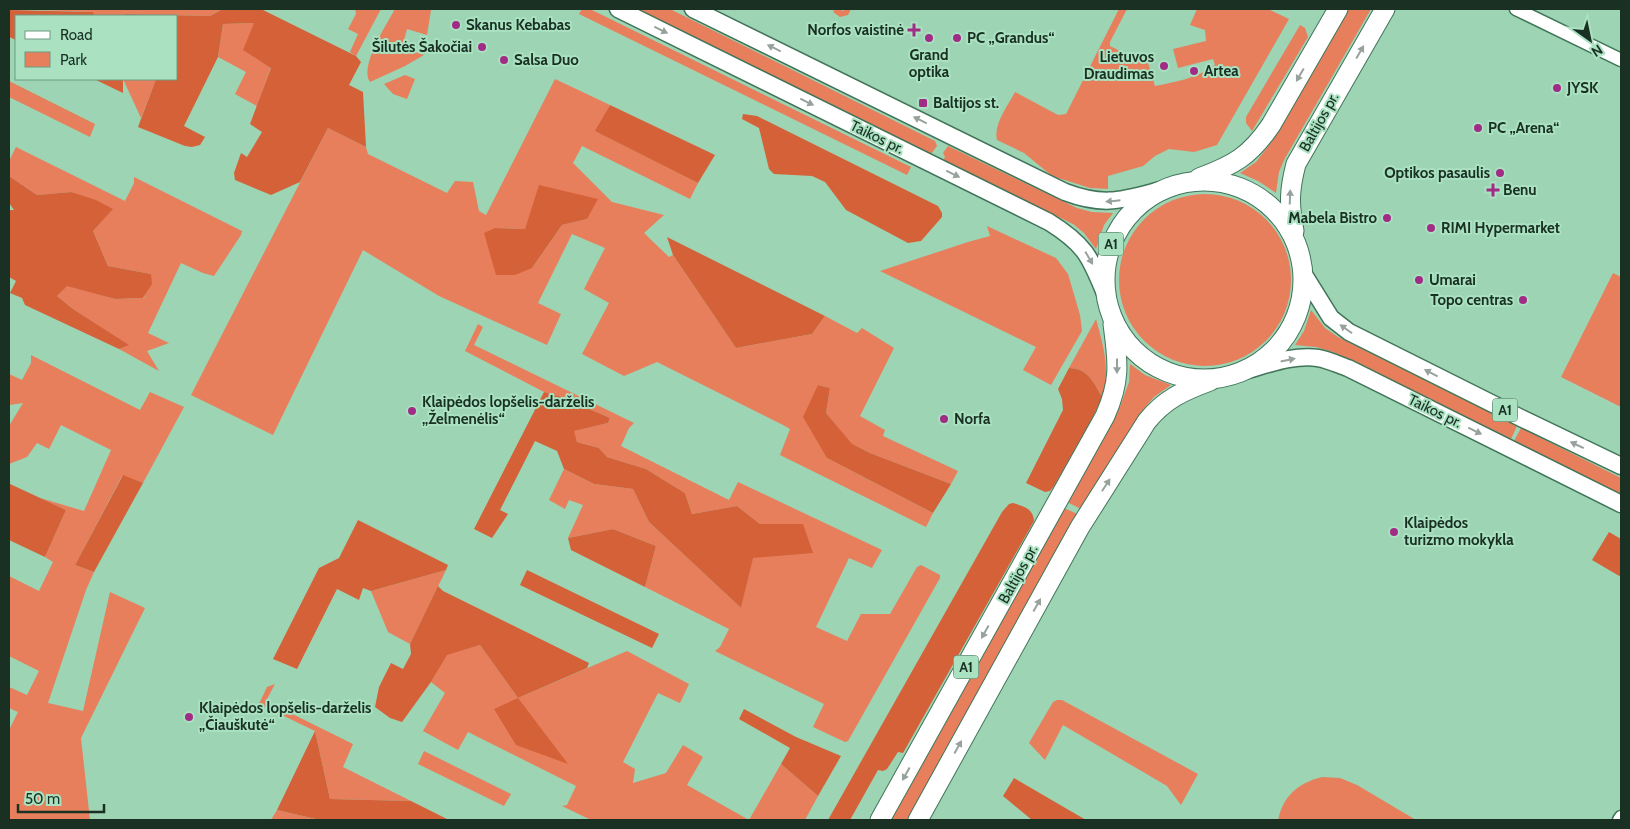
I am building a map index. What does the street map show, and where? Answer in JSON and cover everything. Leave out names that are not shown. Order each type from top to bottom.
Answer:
[{"type":"highway","points":[[1190,182],[1224,169],[1244,157],[1259,143],[1338,9]]},
{"type":"highway","name":"Baltijos pr.","points":[[1297,245],[1290,208],[1290,189],[1296,164],[1385,9]]},
{"type":"highway","name":"A1","points":[[1209,181],[1228,184],[1246,190],[1277,212],[1297,245],[1303,273],[1301,298],[1294,322],[1280,343],[1262,360],[1240,372],[1217,378],[1191,378],[1167,371],[1149,362],[1135,351],[1112,318],[1106,296],[1105,268],[1108,254],[1116,234],[1128,216],[1137,206],[1161,190],[1190,182],[1209,181]]},
{"type":"highway","name":"Baltijos pr.","points":[[880,820],[1105,416],[1117,384],[1118,364],[1112,318]]},
{"type":"highway","name":"Baltijos pr.","points":[[918,820],[1080,527],[1147,421],[1157,408],[1171,398],[1217,378]]},
{"type":"main road","name":"Taikos pr.","points":[[618,9],[1049,222],[1081,246],[1092,261],[1106,296]]},
{"type":"main road","points":[[693,9],[1065,192],[1094,201],[1106,202],[1123,200],[1161,190]]},
{"type":"main road","name":"A1","points":[[1303,273],[1331,318],[1349,332],[1621,466]]},
{"type":"main road","name":"Taikos pr.","points":[[1240,372],[1292,359],[1312,358],[1329,361],[1357,373],[1621,504]]},
{"type":"street","points":[[1516,9],[1620,56]]},
{"type":"green space","points":[[9,9],[223,9],[210,16],[94,15],[93,12]]},
{"type":"green space","points":[[355,9],[381,9],[356,56],[350,52],[358,34],[348,29],[356,14]]},
{"type":"green space","points":[[395,9],[431,10],[427,35],[407,29],[402,48],[424,55],[370,82],[368,66],[371,56]]},
{"type":"green space","points":[[582,9],[590,9],[911,167],[907,175],[579,14]]},
{"type":"green space","points":[[638,9],[670,9],[935,141],[937,146],[931,154]]},
{"type":"green space","points":[[835,9],[843,11],[851,9],[848,15],[840,17],[833,12]]},
{"type":"green space","points":[[1119,9],[1127,9],[1110,42],[1110,46],[1138,60],[1146,56],[1155,86],[1194,76],[1215,65],[1213,59],[1178,68],[1173,49],[1206,41],[1205,30],[1190,25],[1197,9],[1268,9],[1289,19],[1217,145],[1194,152],[1169,149],[1155,156],[1143,166],[1108,176],[1108,189],[1090,188],[1052,176],[1024,153],[997,140],[996,134],[999,121],[1015,92],[1058,115],[1066,114]]},
{"type":"green space","points":[[1348,9],[1371,9],[1284,160],[1279,172],[1276,193],[1258,181],[1240,173],[1256,162],[1273,140]]},
{"type":"green space","points":[[254,23],[271,67],[257,106],[235,94],[246,72],[218,57],[223,24]]},
{"type":"green space","points":[[1300,25],[1305,28],[1308,37],[1252,131],[1246,123],[1246,117]]},
{"type":"green space","points":[[405,75],[415,79],[407,99],[393,94],[384,84]]},
{"type":"green space","points":[[555,79],[610,105],[596,131],[698,183],[690,199],[582,146],[573,163],[612,202],[664,215],[644,233],[669,257],[673,255],[736,348],[812,334],[825,316],[857,333],[862,328],[894,348],[860,416],[885,430],[883,436],[958,471],[951,484],[851,444],[826,413],[830,388],[818,385],[827,458],[933,513],[926,527],[780,455],[790,429],[783,425],[657,362],[624,376],[582,354],[609,303],[584,289],[605,248],[572,234],[538,303],[561,314],[547,345],[439,296],[363,250],[273,435],[191,395],[328,128],[366,147],[368,154],[447,193],[455,181],[473,182],[479,211],[486,215]],"holes":[[[529,219],[587,219],[562,225],[532,268],[495,228],[525,229]]]},
{"type":"green space","points":[[123,80],[156,80],[141,118]]},
{"type":"green space","points":[[9,81],[95,124],[90,137],[9,97]]},
{"type":"green space","points":[[948,146],[1077,208],[1092,212],[1113,213],[1104,225],[1096,249],[1084,233],[1073,224],[943,161],[945,157],[943,153]]},
{"type":"green space","points":[[16,147],[125,201],[134,183],[134,177],[242,231],[214,276],[181,263],[148,333],[169,343],[147,351],[159,371],[119,349],[128,345],[73,309],[57,296],[67,285],[115,299],[144,298],[151,274],[108,266],[93,231],[112,209],[71,192],[37,195],[9,176],[9,161]]},
{"type":"green space","points":[[1205,194],[1222,196],[1238,201],[1253,209],[1271,226],[1287,255],[1291,280],[1289,297],[1284,313],[1276,328],[1259,346],[1230,362],[1205,366],[1188,364],[1172,359],[1157,351],[1139,334],[1123,305],[1119,280],[1121,263],[1126,247],[1134,232],[1151,214],[1180,198]]},
{"type":"green space","points":[[987,226],[1056,258],[1068,274],[1080,315],[1082,331],[1051,385],[1023,370],[1036,347],[880,271],[990,236]]},
{"type":"green space","points":[[1613,273],[1621,277],[1621,407],[1561,377]]},
{"type":"green space","points":[[1311,310],[1325,328],[1338,337],[1517,426],[1511,439],[1333,352],[1316,347],[1295,345],[1304,331]]},
{"type":"green space","points":[[1096,319],[1106,367],[1105,387],[1102,397],[1086,373],[1069,368]]},
{"type":"green space","points":[[478,324],[483,327],[474,345],[634,423],[629,428],[621,446],[729,500],[738,482],[882,550],[872,568],[849,558],[816,627],[847,641],[861,614],[890,614],[917,567],[921,565],[940,575],[848,741],[845,742],[813,727],[824,704],[715,651],[720,647],[729,629],[645,587],[656,546],[613,529],[568,538],[583,505],[569,500],[565,509],[549,500],[564,469],[594,484],[633,489],[649,522],[741,608],[752,558],[803,524],[760,524],[737,506],[692,514],[685,493],[646,469],[607,457],[599,448],[577,442],[573,431],[608,423],[610,418],[562,397],[544,392],[465,351]]},
{"type":"green space","points":[[31,355],[140,410],[150,392],[184,407],[143,483],[122,476],[75,565],[94,572],[86,590],[48,703],[83,711],[110,592],[145,608],[81,738],[90,820],[9,820],[9,730],[18,712],[9,708],[9,687],[27,695],[39,671],[9,656],[9,576],[39,591],[53,562],[45,557],[66,510],[40,498],[84,511],[111,450],[61,425],[49,449],[37,443],[27,457],[9,464],[9,426],[23,403],[9,405],[9,374],[22,380],[31,363]]},
{"type":"green space","points":[[1130,364],[1145,375],[1171,385],[1154,397],[1140,413],[1085,511],[1067,502],[1118,412],[1129,382]]},
{"type":"green space","points":[[1521,428],[1621,478],[1621,494],[1514,441]]},
{"type":"green space","points":[[1064,508],[1082,516],[911,820],[889,820]]},
{"type":"green space","points":[[446,570],[410,644],[388,632],[371,591]]},
{"type":"green space","points":[[480,645],[518,698],[627,651],[689,684],[680,703],[658,693],[623,762],[635,769],[633,783],[666,773],[683,745],[703,757],[687,785],[749,820],[591,820],[562,806],[567,805],[576,786],[468,732],[458,750],[423,731],[445,693],[431,682],[447,654]]},
{"type":"green space","points":[[275,684],[266,701],[353,744],[343,767],[411,801],[330,799],[315,731],[259,704],[267,687]]},
{"type":"green space","points":[[1062,700],[1198,774],[1181,805],[1167,786],[1063,725],[1045,760],[1029,743],[1053,702]]},
{"type":"green space","points":[[424,751],[511,794],[504,806],[418,764]]},
{"type":"green space","points":[[781,764],[818,796],[805,820],[749,820]]},
{"type":"green space","points":[[1322,777],[1340,778],[1357,785],[1416,820],[1278,820],[1284,804],[1293,792],[1306,783]]},
{"type":"green space","points":[[277,810],[320,820],[271,820]]},
{"type":"shaded area","points":[[223,9],[261,9],[356,56],[361,62],[349,85],[363,92],[366,147],[328,128],[300,182],[271,195],[235,180],[234,173],[241,153],[247,157],[262,132],[250,124],[271,68],[243,50],[254,23],[223,24],[218,57],[184,126],[205,137],[200,145],[185,146],[138,127],[156,80],[178,80],[178,15],[210,16]]},
{"type":"shaded area","points":[[9,10],[93,12],[94,15],[15,15],[15,40],[9,37]]},
{"type":"shaded area","points":[[125,14],[168,15],[125,15]]},
{"type":"shaded area","points":[[96,80],[123,80],[123,93]]},
{"type":"shaded area","points":[[610,105],[715,155],[698,183],[595,131]]},
{"type":"shaded area","points":[[743,114],[757,116],[938,206],[942,217],[921,241],[908,243],[846,210],[825,182],[812,176],[774,174],[769,169],[759,128],[742,119]]},
{"type":"shaded area","points":[[9,176],[37,195],[71,192],[96,200],[113,209],[93,231],[108,266],[151,274],[152,284],[143,298],[115,299],[67,286],[57,296],[73,309],[129,345],[119,349],[25,305],[22,298],[10,293],[16,281],[9,277],[9,210],[14,210],[9,203]]},
{"type":"shaded area","points":[[539,185],[598,199],[587,219],[562,225],[532,268],[515,275],[496,275],[484,233],[495,228],[525,229]]},
{"type":"shaded area","points":[[667,237],[825,316],[812,334],[736,348],[673,255]]},
{"type":"shaded area","points":[[1069,368],[1086,373],[1102,397],[1093,417],[1054,486],[1050,491],[1045,492],[1026,483],[1063,410],[1062,399],[1058,389]]},
{"type":"shaded area","points":[[818,385],[830,388],[826,413],[852,444],[870,453],[951,484],[933,513],[827,458],[803,417]]},
{"type":"shaded area","points":[[544,392],[562,397],[610,418],[608,423],[574,431],[577,442],[599,448],[607,457],[646,469],[685,493],[692,514],[737,506],[760,524],[803,524],[813,553],[753,558],[741,608],[649,522],[633,489],[594,484],[564,469],[557,451],[535,441],[500,510],[508,514],[492,538],[474,529]]},
{"type":"shaded area","points":[[123,475],[143,483],[94,572],[75,565]]},
{"type":"shaded area","points":[[10,484],[66,510],[45,557],[9,540]]},
{"type":"shaded area","points":[[1013,503],[1030,510],[1034,521],[903,753],[898,752],[887,769],[883,771],[878,770],[850,820],[828,820],[1002,512],[1009,504]]},
{"type":"shaded area","points":[[358,520],[448,565],[446,570],[371,591],[363,588],[359,600],[337,589],[297,669],[273,659],[319,568],[339,558]]},
{"type":"shaded area","points":[[613,529],[656,546],[645,587],[571,550],[568,538]]},
{"type":"shaded area","points":[[1609,532],[1621,539],[1621,577],[1592,560]]},
{"type":"shaded area","points":[[527,570],[659,634],[652,648],[520,585]]},
{"type":"shaded area","points":[[438,586],[443,591],[589,663],[587,668],[518,698],[480,645],[447,655],[431,682],[402,722],[390,718],[375,707],[379,687],[391,663],[403,669],[411,654],[410,644]]},
{"type":"shaded area","points":[[518,698],[568,764],[516,745],[494,709]]},
{"type":"shaded area","points":[[744,709],[796,737],[841,756],[818,796],[781,764],[790,748],[739,719]]},
{"type":"shaded area","points":[[315,731],[330,799],[411,801],[449,820],[320,820],[277,810]]},
{"type":"shaded area","points":[[1014,778],[1086,820],[1032,820],[1003,796]]},
{"type":"place","name":"Skanus Kebabas","points":[[456,25]]},
{"type":"place","name":"Norfos vaistinė","points":[[914,30]]},
{"type":"place","name":"Grand optika","points":[[929,38]]},
{"type":"place","name":"PC „Grandus“","points":[[957,38]]},
{"type":"place","name":"Šilutės Šakočiai","points":[[482,47]]},
{"type":"place","name":"Salsa Duo","points":[[504,60]]},
{"type":"place","name":"Lietuvos Draudimas","points":[[1164,66]]},
{"type":"place","name":"Artea","points":[[1194,71]]},
{"type":"place","name":"JYSK","points":[[1557,88]]},
{"type":"place","name":"Baltijos st.","points":[[923,103]]},
{"type":"place","name":"PC „Arena“","points":[[1478,128]]},
{"type":"place","name":"Optikos pasaulis","points":[[1500,173]]},
{"type":"place","name":"Benu","points":[[1493,190]]},
{"type":"place","name":"Mabela Bistro","points":[[1387,218]]},
{"type":"place","name":"RIMI Hypermarket","points":[[1431,228]]},
{"type":"place","name":"Umarai","points":[[1419,280]]},
{"type":"place","name":"Topo centras","points":[[1523,300]]},
{"type":"place","name":"Klaipėdos lopšelis-darželis „Želmenėlis“","points":[[412,411]]},
{"type":"place","name":"Norfa","points":[[944,419]]},
{"type":"place","name":"Klaipėdos turizmo mokykla","points":[[1394,532]]},
{"type":"place","name":"Klaipėdos lopšelis-darželis „Čiauškutė“","points":[[189,717]]}]
